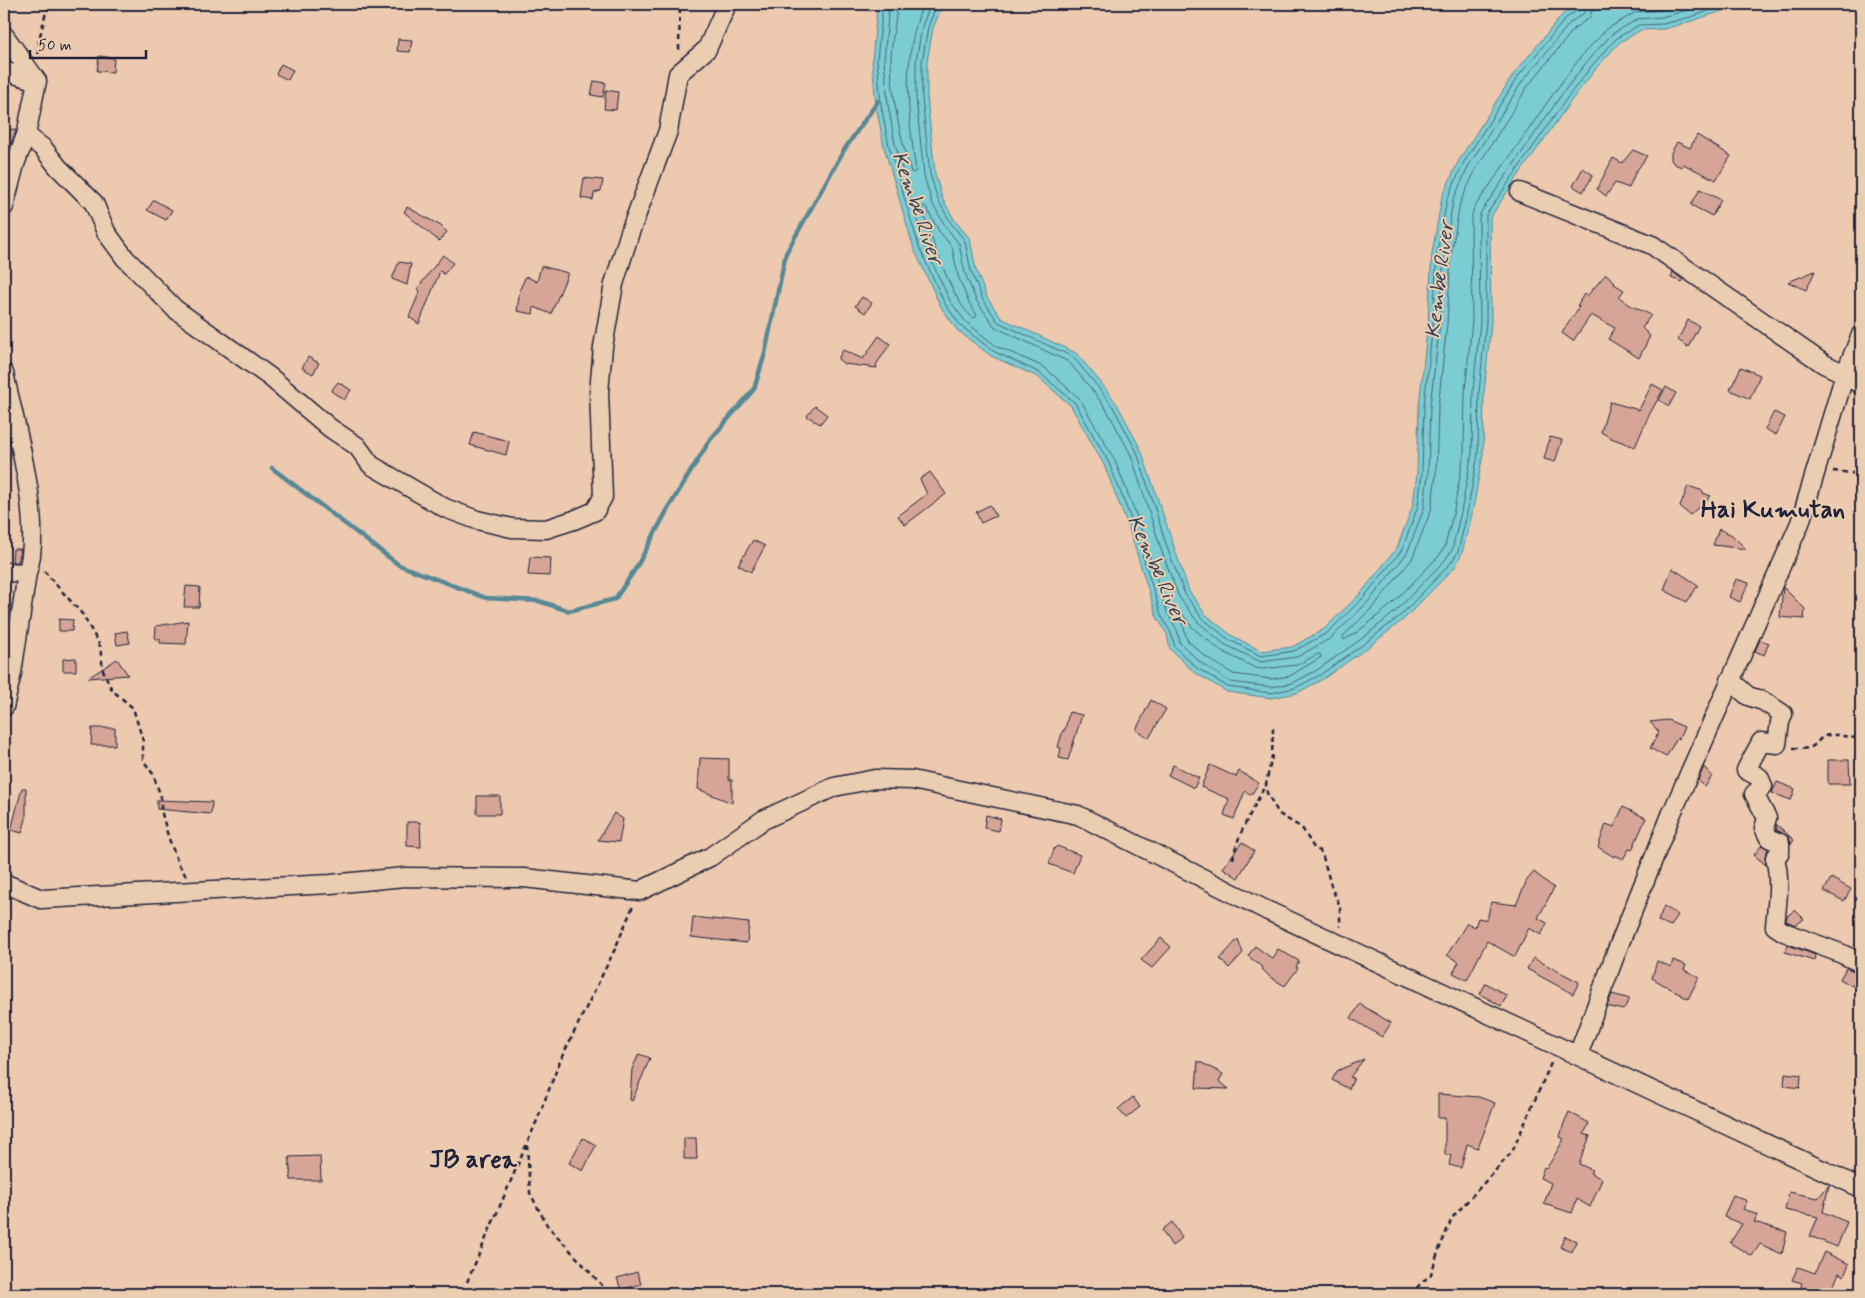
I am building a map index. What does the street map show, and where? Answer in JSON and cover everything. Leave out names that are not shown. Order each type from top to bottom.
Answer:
[{"type":"street","points":[[26,135],[43,148],[58,167],[94,203],[106,232],[125,258],[175,309],[270,377],[330,428],[357,446],[371,465],[445,508],[476,520],[512,528],[546,529],[595,511],[603,497],[599,392],[603,347],[614,284],[630,232],[668,131],[678,74],[707,49],[727,4]]},
{"type":"street","points":[[4,35],[37,81],[26,135],[15,164],[4,206]]},
{"type":"street","points":[[4,72],[37,81]]},
{"type":"street","points":[[1520,192],[1652,245],[1824,364],[1845,374],[1861,385]]},
{"type":"street","points":[[1578,1055],[1617,950],[1671,815],[1800,523],[1845,374],[1861,335]]},
{"type":"street","points":[[4,373],[22,457],[31,513],[29,567],[12,673],[4,707]]},
{"type":"street","points":[[4,572],[29,567]]},
{"type":"street","points":[[1730,680],[1748,696],[1762,701],[1783,714],[1777,744],[1761,742],[1746,770],[1759,777],[1764,786],[1754,794],[1767,818],[1764,828],[1768,838],[1780,843],[1780,852],[1775,858],[1779,888],[1775,926],[1784,932],[1861,963]]},
{"type":"street","points":[[4,883],[41,899],[332,884],[405,877],[524,878],[640,891],[710,857],[764,820],[834,786],[875,779],[912,780],[1078,815],[1266,910],[1861,1188]]},
{"type":"path","points":[[37,81],[39,40],[48,4]]},
{"type":"path","points":[[678,74],[680,4]]},
{"type":"path","points":[[1816,469],[1861,474]]},
{"type":"path","points":[[29,567],[49,576],[83,615],[100,646],[104,670],[112,690],[133,708],[143,741],[143,760],[153,774],[161,797],[161,810],[168,836],[178,863],[194,891]]},
{"type":"path","points":[[1232,859],[1239,838],[1266,784],[1272,756],[1273,728]]},
{"type":"path","points":[[1777,744],[1793,748],[1808,748],[1814,746],[1819,738],[1828,734],[1861,737]]},
{"type":"path","points":[[1266,784],[1267,793],[1279,814],[1302,828],[1314,848],[1320,851],[1323,857],[1332,889],[1340,906],[1339,944]]},
{"type":"path","points":[[467,1282],[560,1061],[615,949],[640,891]]},
{"type":"path","points":[[1410,1294],[1431,1274],[1452,1218],[1512,1152],[1538,1097],[1558,1046]]},
{"type":"path","points":[[527,1143],[530,1193],[546,1225],[610,1294]]},
{"type":"water","name":"Kembe River","points":[[879,4],[943,4],[933,28],[927,62],[927,97],[935,174],[942,198],[955,221],[970,239],[976,270],[986,296],[1001,318],[1076,353],[1102,384],[1117,404],[1141,450],[1189,591],[1205,614],[1231,635],[1261,651],[1292,647],[1324,629],[1360,594],[1397,548],[1413,505],[1417,473],[1419,406],[1428,322],[1432,253],[1442,197],[1459,160],[1513,75],[1563,14],[1579,4],[1743,4],[1664,29],[1641,30],[1620,42],[1598,66],[1571,101],[1511,186],[1490,218],[1491,322],[1484,393],[1483,454],[1472,514],[1462,553],[1455,567],[1403,620],[1367,648],[1323,679],[1297,693],[1271,698],[1227,692],[1194,672],[1170,649],[1167,634],[1157,617],[1128,526],[1104,465],[1071,406],[1038,377],[991,356],[957,330],[941,307],[914,249],[884,147],[876,105],[872,60]]},
{"type":"building","points":[[398,39],[412,40],[410,52],[397,51]]},
{"type":"building","points":[[99,56],[114,58],[113,72],[97,71]]},
{"type":"building","points":[[281,64],[293,70],[288,80],[276,74]]},
{"type":"building","points":[[594,81],[606,83],[603,97],[591,95]]},
{"type":"building","points":[[606,90],[618,92],[616,110],[604,109]]},
{"type":"building","points":[[4,128],[16,130],[11,144],[4,142]]},
{"type":"building","points":[[1697,135],[1731,156],[1716,180],[1683,164],[1682,167],[1674,164],[1671,160],[1671,153],[1677,142],[1690,148]]},
{"type":"building","points":[[1633,150],[1647,156],[1635,173],[1629,188],[1615,183],[1606,196],[1597,189],[1613,158],[1622,163]]},
{"type":"building","points":[[1583,168],[1593,175],[1583,192],[1573,186]]},
{"type":"building","points":[[584,178],[603,180],[601,191],[594,193],[593,200],[581,198]]},
{"type":"building","points":[[1700,189],[1721,200],[1712,216],[1691,205]]},
{"type":"building","points":[[154,200],[172,210],[166,220],[147,210]]},
{"type":"building","points":[[407,207],[441,226],[447,232],[439,241],[404,212]]},
{"type":"building","points":[[443,255],[453,263],[444,274],[440,271],[419,324],[409,317],[420,291],[417,289]]},
{"type":"building","points":[[399,262],[411,264],[407,285],[392,279]]},
{"type":"building","points":[[541,266],[568,273],[551,314],[534,307],[533,314],[517,311],[520,289],[526,276],[537,282]]},
{"type":"building","points":[[1815,271],[1806,290],[1788,282]]},
{"type":"building","points":[[1673,272],[1683,280],[1682,282],[1671,278]]},
{"type":"building","points":[[1606,274],[1615,282],[1614,284],[1624,290],[1619,297],[1630,305],[1651,315],[1642,328],[1650,336],[1639,358],[1608,339],[1615,328],[1591,315],[1573,341],[1562,333],[1579,307],[1577,306],[1584,294],[1587,296]]},
{"type":"building","points":[[862,297],[872,303],[865,313],[855,306]]},
{"type":"building","points":[[1688,320],[1699,326],[1688,347],[1678,340]]},
{"type":"building","points":[[879,336],[890,344],[876,365],[877,368],[844,364],[838,359],[843,350],[863,359]]},
{"type":"building","points":[[308,357],[319,363],[313,374],[302,368]]},
{"type":"building","points":[[1741,367],[1760,375],[1750,399],[1730,390]]},
{"type":"building","points":[[338,382],[351,390],[344,400],[331,391]]},
{"type":"building","points":[[1652,384],[1663,390],[1648,417],[1635,447],[1601,432],[1610,402],[1639,410]]},
{"type":"building","points":[[1666,387],[1676,393],[1669,406],[1659,400]]},
{"type":"building","points":[[815,406],[827,415],[820,424],[807,416]]},
{"type":"building","points":[[1774,412],[1785,417],[1776,435],[1765,429]]},
{"type":"building","points":[[474,432],[509,441],[506,455],[470,445]]},
{"type":"building","points":[[1550,437],[1562,440],[1555,462],[1544,459]]},
{"type":"building","points":[[930,472],[946,494],[905,525],[898,516],[927,494],[920,479]]},
{"type":"building","points":[[1688,486],[1711,496],[1690,515],[1680,507]]},
{"type":"building","points":[[990,505],[996,516],[981,523],[976,512]]},
{"type":"building","points":[[1719,529],[1732,535],[1746,549],[1713,545]]},
{"type":"building","points":[[753,540],[765,546],[751,572],[738,565]]},
{"type":"building","points":[[13,549],[21,549],[18,562],[12,562]]},
{"type":"building","points":[[530,557],[551,558],[550,576],[528,575]]},
{"type":"building","points":[[1672,568],[1698,585],[1687,602],[1664,590]]},
{"type":"building","points":[[1736,579],[1749,583],[1740,602],[1729,597]]},
{"type":"building","points":[[186,586],[200,587],[199,607],[184,607]]},
{"type":"building","points":[[1783,587],[1805,609],[1804,619],[1780,617]]},
{"type":"building","points":[[59,619],[73,620],[72,631],[59,631]]},
{"type":"building","points":[[188,621],[186,644],[160,643],[160,639],[155,639],[156,626]]},
{"type":"building","points":[[127,631],[130,643],[117,645],[115,633]]},
{"type":"building","points":[[1760,640],[1769,643],[1764,655],[1755,651]]},
{"type":"building","points":[[76,658],[76,671],[63,671],[63,659]]},
{"type":"building","points":[[117,659],[128,675],[88,678]]},
{"type":"building","points":[[1151,700],[1166,709],[1149,738],[1136,730]]},
{"type":"building","points":[[1069,712],[1082,715],[1068,760],[1059,758],[1061,748],[1058,747],[1063,730],[1065,730]]},
{"type":"building","points":[[1668,720],[1684,727],[1679,739],[1677,738],[1666,757],[1650,748],[1659,732],[1650,722]]},
{"type":"building","points":[[92,728],[115,728],[115,745],[91,745]]},
{"type":"building","points":[[700,758],[729,759],[729,780],[732,780],[732,803],[698,789]]},
{"type":"building","points":[[1828,760],[1849,760],[1850,784],[1828,784]]},
{"type":"building","points":[[1173,765],[1199,778],[1194,788],[1168,775]]},
{"type":"building","points":[[1210,765],[1236,777],[1239,771],[1259,783],[1251,795],[1245,791],[1234,819],[1224,815],[1229,799],[1201,787]]},
{"type":"building","points":[[1704,767],[1712,776],[1705,787],[1698,780]]},
{"type":"building","points":[[1777,782],[1795,789],[1791,800],[1772,793]]},
{"type":"building","points":[[22,788],[26,788],[26,819],[22,833],[11,830]]},
{"type":"building","points":[[477,796],[500,796],[500,814],[477,814]]},
{"type":"building","points":[[157,800],[212,802],[211,814],[157,809]]},
{"type":"building","points":[[1623,807],[1646,818],[1632,850],[1629,849],[1623,859],[1615,855],[1614,857],[1598,847],[1606,824],[1614,827]]},
{"type":"building","points":[[614,813],[623,819],[619,842],[598,840]]},
{"type":"building","points":[[986,815],[1001,819],[999,831],[984,828]]},
{"type":"building","points":[[407,822],[420,822],[421,847],[407,846]]},
{"type":"building","points":[[1776,824],[1794,840],[1791,844],[1789,837],[1777,830]]},
{"type":"building","points":[[1242,842],[1254,851],[1238,878],[1223,868]]},
{"type":"building","points":[[1762,845],[1768,849],[1765,856],[1766,865],[1754,855]]},
{"type":"building","points":[[1057,846],[1080,855],[1073,873],[1049,864],[1054,849]]},
{"type":"building","points":[[1534,872],[1554,888],[1538,918],[1547,923],[1541,935],[1529,928],[1515,957],[1487,941],[1467,980],[1453,973],[1459,962],[1447,955],[1467,923],[1475,927],[1478,918],[1487,920],[1491,902],[1516,905],[1527,880]]},
{"type":"building","points":[[1831,878],[1851,889],[1844,901],[1824,891]]},
{"type":"building","points":[[1664,906],[1678,915],[1671,926],[1658,921]]},
{"type":"building","points":[[1795,910],[1804,919],[1796,925],[1786,921],[1787,916]]},
{"type":"building","points":[[693,917],[749,923],[747,943],[691,937]]},
{"type":"building","points":[[1161,938],[1171,947],[1152,968],[1141,960]]},
{"type":"building","points":[[1238,939],[1243,953],[1229,968],[1220,959]]},
{"type":"building","points":[[1788,945],[1815,955],[1814,961],[1785,952]]},
{"type":"building","points":[[1255,946],[1273,959],[1278,949],[1299,961],[1296,967],[1298,968],[1285,986],[1270,977],[1262,967],[1248,956]]},
{"type":"building","points":[[1533,958],[1579,982],[1573,994],[1527,969]]},
{"type":"building","points":[[1673,960],[1686,965],[1684,970],[1699,977],[1688,999],[1652,978],[1657,961],[1671,967]]},
{"type":"building","points":[[1846,968],[1860,973],[1852,986],[1840,979]]},
{"type":"building","points":[[1486,983],[1507,996],[1501,1006],[1480,994]]},
{"type":"building","points":[[1612,994],[1630,999],[1623,1010],[1607,1006]]},
{"type":"building","points":[[1360,1004],[1391,1023],[1382,1037],[1351,1018]]},
{"type":"building","points":[[639,1054],[650,1058],[632,1101],[630,1100],[632,1069]]},
{"type":"building","points":[[1364,1059],[1350,1077],[1354,1078],[1349,1089],[1332,1080],[1337,1071]]},
{"type":"building","points":[[1198,1061],[1223,1074],[1219,1081],[1229,1089],[1196,1088]]},
{"type":"building","points":[[1785,1073],[1801,1075],[1800,1088],[1784,1086]]},
{"type":"building","points":[[1438,1094],[1479,1097],[1495,1103],[1478,1148],[1467,1144],[1461,1168],[1449,1165],[1451,1155],[1445,1155],[1445,1118],[1438,1118]]},
{"type":"building","points":[[1133,1097],[1140,1107],[1126,1118],[1118,1109]]},
{"type":"building","points":[[1569,1112],[1589,1123],[1584,1134],[1590,1136],[1579,1164],[1592,1170],[1590,1173],[1602,1179],[1590,1207],[1577,1199],[1572,1213],[1544,1204],[1551,1183],[1540,1178],[1544,1167],[1547,1168],[1564,1139],[1560,1137]]},
{"type":"building","points":[[583,1138],[596,1145],[583,1171],[569,1163]]},
{"type":"building","points":[[684,1138],[696,1138],[697,1159],[684,1159]]},
{"type":"building","points":[[320,1156],[321,1180],[291,1180],[289,1157]]},
{"type":"building","points":[[1829,1185],[1823,1212],[1847,1222],[1837,1247],[1810,1236],[1818,1217],[1785,1210],[1789,1192],[1818,1198]]},
{"type":"building","points":[[1733,1195],[1747,1201],[1743,1209],[1757,1215],[1754,1222],[1787,1232],[1782,1254],[1760,1244],[1752,1256],[1730,1243],[1742,1224],[1724,1217]]},
{"type":"building","points":[[1172,1222],[1182,1238],[1172,1246],[1162,1230]]},
{"type":"building","points":[[1565,1236],[1576,1241],[1572,1252],[1560,1247]]},
{"type":"building","points":[[1824,1252],[1849,1264],[1844,1276],[1839,1273],[1830,1294],[1799,1294],[1802,1283],[1792,1280],[1798,1267],[1815,1273]]},
{"type":"building","points":[[637,1272],[641,1284],[621,1290],[617,1278]]},
{"type":"waterway","points":[[272,468],[399,565],[486,598],[539,601],[569,611],[615,599],[636,568],[669,507],[710,440],[754,389],[765,353],[786,253],[844,150],[878,101]]},
{"type":"district","name":"Hai Kumutan","points":[[1773,510]]},
{"type":"district","name":"JB area","points":[[473,1160]]}]
